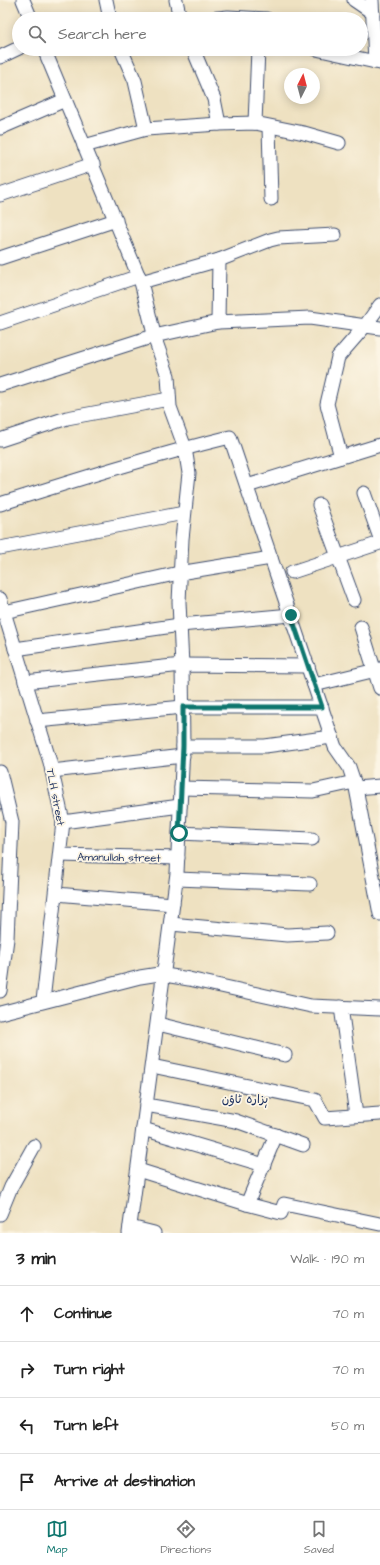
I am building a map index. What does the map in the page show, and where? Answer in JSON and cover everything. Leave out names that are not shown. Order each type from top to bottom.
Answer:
[{"type":"street","points":[[23,0],[28,12]]},
{"type":"street","points":[[106,0],[109,12]]},
{"type":"street","points":[[176,0],[179,12]]},
{"type":"street","points":[[349,56],[377,62],[372,6],[354,0]]},
{"type":"street","points":[[0,57],[12,51]]},
{"type":"street","points":[[47,56],[140,279],[154,336],[168,376],[170,407],[186,448],[190,473],[184,513],[178,602],[182,665],[183,751],[177,879],[129,1230],[154,1233]]},
{"type":"street","points":[[124,56],[135,81],[146,129]]},
{"type":"street","points":[[196,56],[214,99],[219,124]]},
{"type":"street","points":[[255,123],[258,56]]},
{"type":"street","points":[[0,128],[65,100]]},
{"type":"street","points":[[84,146],[146,129],[255,123],[269,127],[304,132],[339,143]]},
{"type":"street","points":[[269,127],[271,199]]},
{"type":"street","points":[[0,195],[92,164]]},
{"type":"street","points":[[0,258],[116,220]]},
{"type":"street","points":[[0,323],[140,279],[219,260],[270,240],[278,238],[335,235]]},
{"type":"street","points":[[218,322],[219,260]]},
{"type":"street","points":[[341,457],[327,404],[338,357],[365,326],[380,305]]},
{"type":"street","points":[[0,385],[154,336],[218,322],[310,318],[380,328]]},
{"type":"street","points":[[0,440],[67,418],[170,399]]},
{"type":"street","points":[[0,504],[100,473],[230,437],[335,747],[349,767],[355,785],[380,914]]},
{"type":"street","points":[[247,486],[380,445]]},
{"type":"street","points":[[364,492],[380,538]]},
{"type":"street","points":[[319,505],[354,600]]},
{"type":"street","points":[[0,548],[184,513]]},
{"type":"street","points":[[292,572],[380,543]]},
{"type":"street","points":[[4,612],[180,573],[271,558]]},
{"type":"street","name":"TLH street","points":[[0,599],[4,612],[4,628],[15,649],[37,721],[52,771],[63,822],[43,1001]]},
{"type":"street","points":[[15,649],[180,625],[291,615]]},
{"type":"street","points":[[361,627],[377,670],[380,688]]},
{"type":"street","points":[[25,682],[182,665],[308,666]]},
{"type":"street","points":[[314,686],[377,670]]},
{"type":"street","points":[[37,721],[183,707],[322,707]]},
{"type":"street","points":[[52,771],[183,751],[265,746],[332,737]]},
{"type":"street","points":[[0,772],[12,822],[7,939],[0,991]]},
{"type":"street","points":[[181,788],[313,791],[355,785],[380,786]]},
{"type":"street","points":[[63,822],[180,806]]},
{"type":"street","points":[[179,833],[312,840]]},
{"type":"street","name":"Amanullah street","points":[[60,855],[178,858]]},
{"type":"street","points":[[177,879],[310,884]]},
{"type":"street","points":[[56,894],[173,904]]},
{"type":"street","points":[[171,924],[287,935],[327,934]]},
{"type":"street","points":[[0,1013],[140,977],[159,974],[189,979],[311,1006],[380,1009]]},
{"type":"street","points":[[341,1007],[356,1115]]},
{"type":"street","points":[[158,1024],[285,1055]]},
{"type":"street","points":[[152,1066],[315,1100],[325,1118],[380,1114]]},
{"type":"street","points":[[146,1105],[236,1121],[303,1145]]},
{"type":"street","points":[[143,1129],[264,1165]]},
{"type":"street","points":[[246,1204],[276,1135]]},
{"type":"street","points":[[0,1214],[11,1187],[34,1146]]},
{"type":"street","points":[[138,1170],[246,1204],[281,1213],[284,1204],[380,1224]]},
{"type":"district","name":"ہزارہ ٹاؤن","points":[[245,1099]]},
{"type":"route","points":[[179,833],[183,746],[183,707],[322,707],[291,615]]}]
